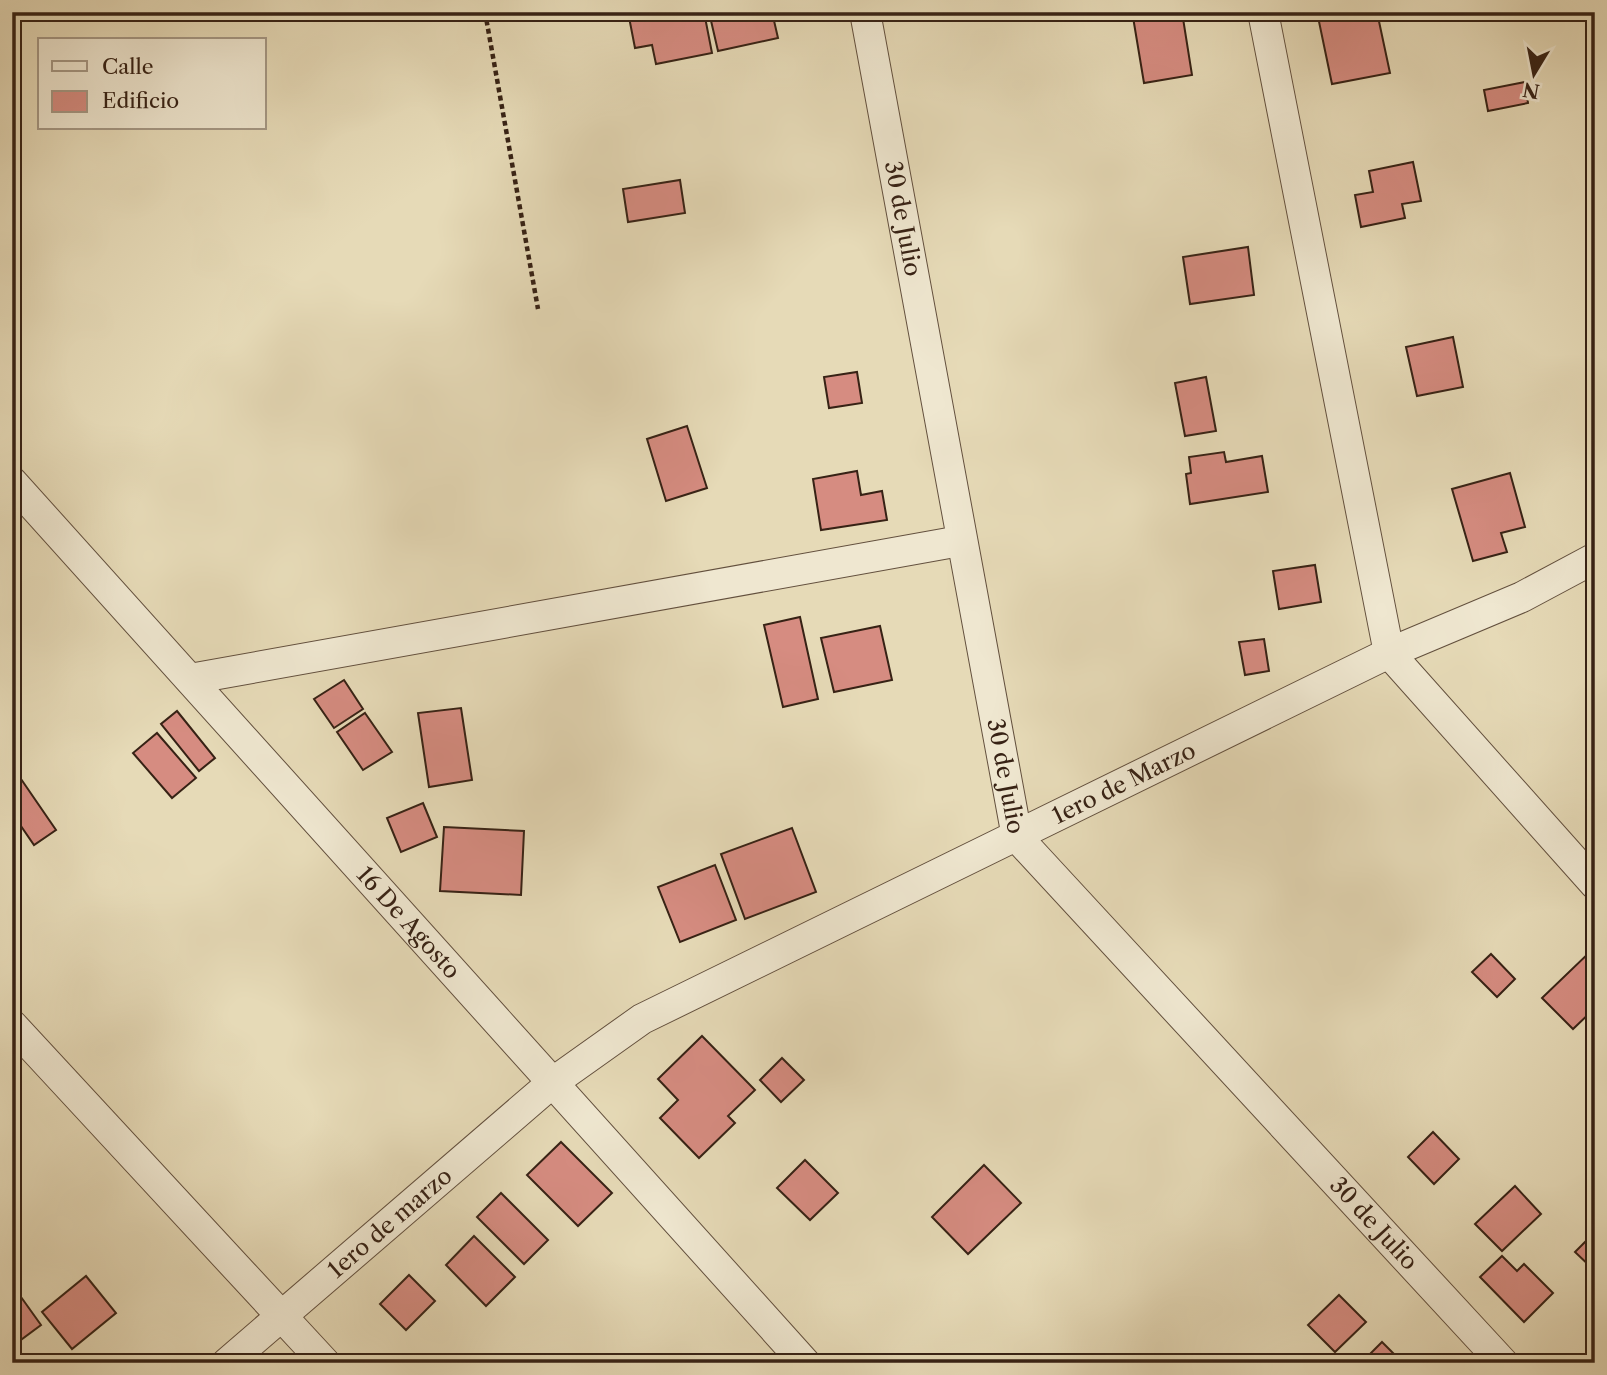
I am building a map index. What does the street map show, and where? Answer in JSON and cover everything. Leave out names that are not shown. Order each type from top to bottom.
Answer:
[{"type":"street","name":"30 de Julio","points":[[865,12],[960,541],[1017,837],[1503,1363]]},
{"type":"street","points":[[1264,12],[1389,653],[1595,884]]},
{"type":"street","name":"16 De Agosto","points":[[12,482],[805,1363]]},
{"type":"street","points":[[190,680],[960,541]]},
{"type":"street","name":"1ero de Marzo","points":[[552,1083],[642,1019],[1389,653],[1522,597],[1595,558]]},
{"type":"street","points":[[12,1025],[325,1363]]},
{"type":"street","name":"1ero de marzo","points":[[228,1363],[552,1083]]},
{"type":"path","points":[[485,12],[538,309]]},
{"type":"building","points":[[628,12],[704,12],[712,53],[656,64],[652,45],[635,48]]},
{"type":"building","points":[[709,12],[772,12],[778,38],[718,51]]},
{"type":"building","points":[[1182,12],[1192,75],[1144,83],[1133,17]]},
{"type":"building","points":[[1317,12],[1377,12],[1390,73],[1332,84]]},
{"type":"building","points":[[1525,82],[1528,103],[1488,111],[1484,90]]},
{"type":"building","points":[[1413,162],[1421,201],[1402,204],[1405,218],[1361,227],[1355,195],[1373,192],[1369,171]]},
{"type":"building","points":[[680,180],[685,213],[628,222],[623,189]]},
{"type":"building","points":[[1248,247],[1254,295],[1190,304],[1183,257]]},
{"type":"building","points":[[1453,337],[1463,387],[1417,396],[1406,347]]},
{"type":"building","points":[[857,372],[862,403],[829,408],[824,377]]},
{"type":"building","points":[[1206,377],[1216,431],[1185,436],[1175,383]]},
{"type":"building","points":[[687,426],[707,488],[666,501],[647,439]]},
{"type":"building","points":[[1224,452],[1226,462],[1262,456],[1268,492],[1190,504],[1186,474],[1191,473],[1189,457]]},
{"type":"building","points":[[857,471],[861,495],[882,491],[887,520],[821,530],[813,479]]},
{"type":"building","points":[[1510,473],[1525,527],[1501,533],[1507,552],[1473,561],[1452,489]]},
{"type":"building","points":[[1315,565],[1321,602],[1279,609],[1273,571]]},
{"type":"building","points":[[800,617],[818,699],[783,707],[764,625]]},
{"type":"building","points":[[880,626],[892,680],[834,692],[821,638]]},
{"type":"building","points":[[1264,639],[1269,671],[1245,675],[1239,642]]},
{"type":"building","points":[[344,680],[363,709],[334,728],[314,699]]},
{"type":"building","points":[[461,708],[472,780],[429,787],[418,713]]},
{"type":"building","points":[[177,711],[215,758],[199,771],[161,724]]},
{"type":"building","points":[[365,713],[392,752],[363,770],[337,732]]},
{"type":"building","points":[[157,733],[196,778],[172,798],[133,753]]},
{"type":"building","points":[[21,779],[56,830],[34,845],[12,813],[12,784]]},
{"type":"building","points":[[423,803],[437,837],[401,852],[387,818]]},
{"type":"building","points":[[444,827],[524,831],[521,895],[440,891]]},
{"type":"building","points":[[792,828],[816,892],[745,919],[721,854]]},
{"type":"building","points":[[715,865],[736,920],[680,942],[658,887]]},
{"type":"building","points":[[1595,947],[1595,1008],[1573,1029],[1542,998]]},
{"type":"building","points":[[1491,954],[1515,979],[1497,997],[1472,972]]},
{"type":"building","points":[[702,1036],[755,1090],[728,1116],[735,1123],[699,1158],[660,1118],[678,1100],[658,1079]]},
{"type":"building","points":[[782,1058],[804,1080],[781,1102],[760,1080]]},
{"type":"building","points":[[1433,1132],[1459,1159],[1434,1184],[1408,1157]]},
{"type":"building","points":[[561,1142],[612,1193],[578,1226],[527,1175]]},
{"type":"building","points":[[805,1160],[838,1193],[810,1220],[777,1188]]},
{"type":"building","points":[[984,1165],[1021,1203],[968,1254],[932,1217]]},
{"type":"building","points":[[1515,1186],[1541,1214],[1502,1251],[1475,1224]]},
{"type":"building","points":[[501,1193],[548,1240],[524,1264],[477,1217]]},
{"type":"building","points":[[474,1236],[515,1277],[486,1306],[446,1265]]},
{"type":"building","points":[[1590,1237],[1595,1242],[1595,1271],[1575,1252]]},
{"type":"building","points":[[1502,1256],[1517,1271],[1524,1264],[1553,1293],[1524,1322],[1480,1277]]},
{"type":"building","points":[[409,1275],[435,1301],[406,1330],[380,1304]]},
{"type":"building","points":[[86,1276],[116,1313],[72,1349],[42,1312]]},
{"type":"building","points":[[1339,1295],[1366,1322],[1335,1352],[1308,1325]]},
{"type":"building","points":[[21,1297],[41,1325],[18,1342],[12,1334],[12,1304]]},
{"type":"building","points":[[1382,1342],[1403,1363],[1361,1363]]}]
